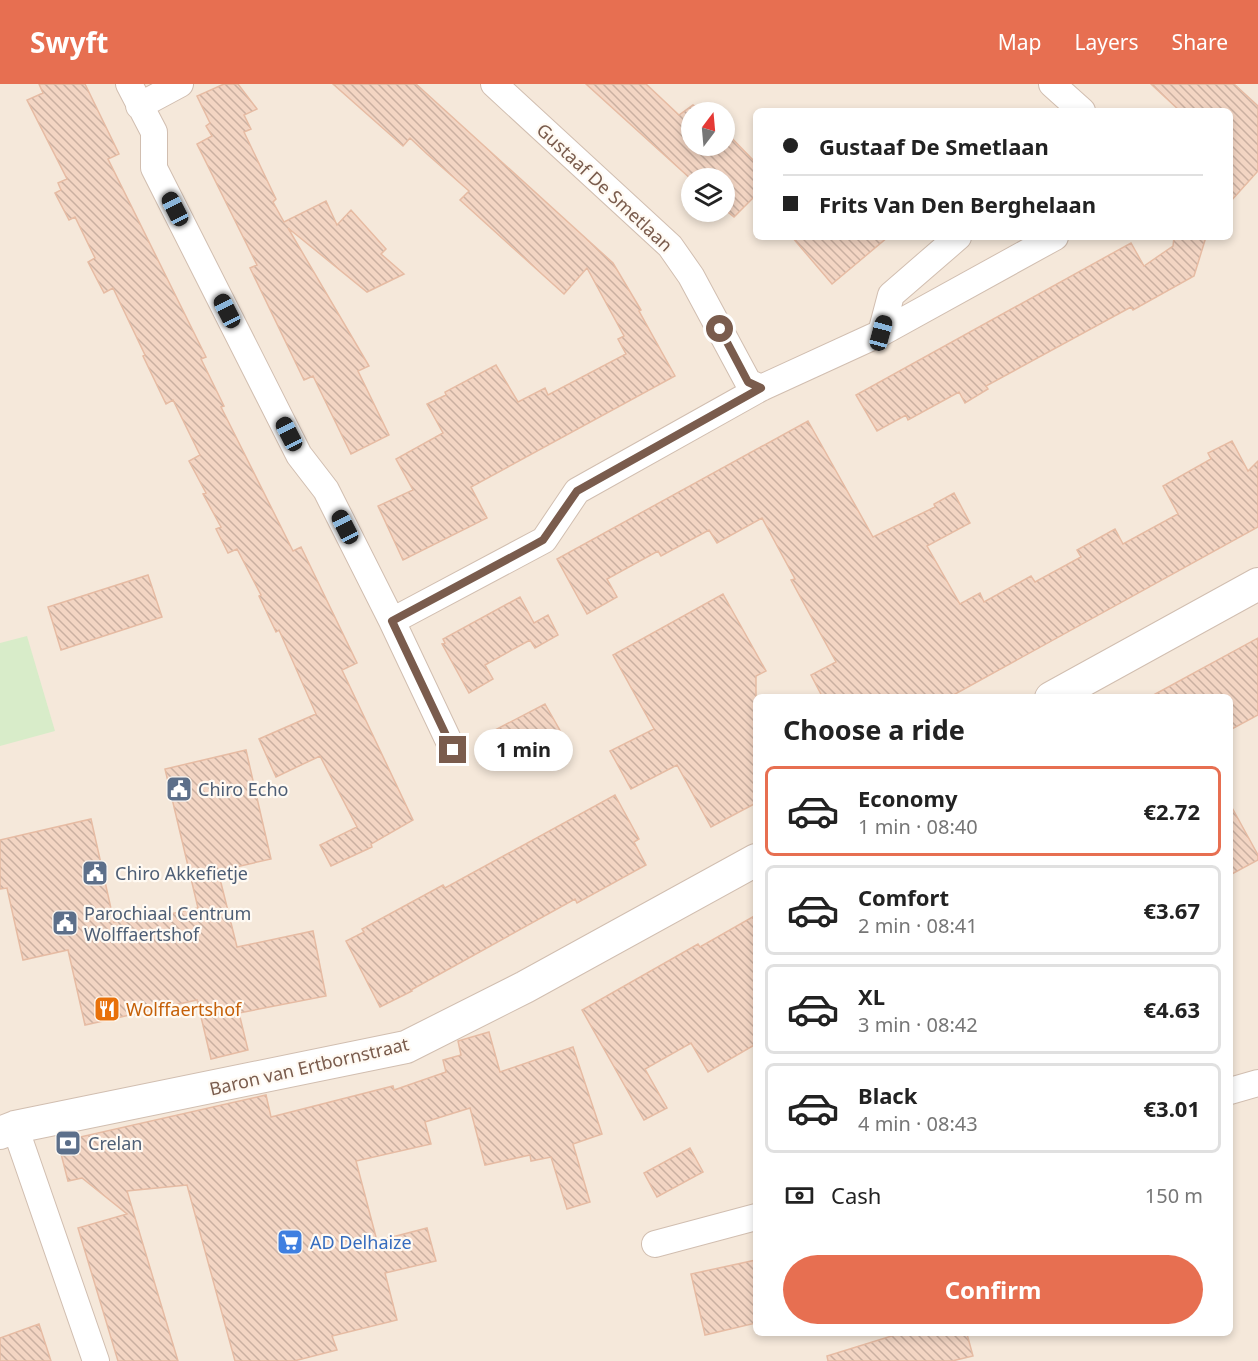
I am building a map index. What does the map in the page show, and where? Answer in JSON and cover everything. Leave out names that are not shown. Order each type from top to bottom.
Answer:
[{"type":"street","points":[[180,84],[134,95],[154,132],[154,168],[299,455],[326,490],[392,621],[453,750]]},
{"type":"street","name":"Gustaaf De Smetlaan","points":[[494,84],[670,246],[691,276],[748,382],[761,388]]},
{"type":"street","points":[[1052,84],[1079,108]]},
{"type":"street","points":[[881,333],[891,295],[955,240]]},
{"type":"street","points":[[392,621],[543,540],[577,491],[761,388],[881,333],[1050,240]]},
{"type":"street","points":[[1058,694],[1258,584]]},
{"type":"street","name":"Baron van Ertbornstraat","points":[[8,1130],[406,1047],[525,987],[753,862]]},
{"type":"street","points":[[1233,1090],[1258,1083]]},
{"type":"street","points":[[8,1130],[96,1361]]},
{"type":"street","points":[[655,1244],[753,1218]]},
{"type":"shaded area","points":[[0,84],[1258,84],[1258,1361],[0,1361]]},
{"type":"green space","points":[[27,636],[55,731],[0,746],[0,643]]},
{"type":"building","points":[[39,84],[85,84],[119,154],[108,159],[206,357],[201,359],[224,406],[221,407],[293,551],[301,547],[357,663],[342,670],[413,820],[371,844],[372,847],[331,866],[320,845],[357,827],[320,756],[276,777],[259,739],[316,714],[279,630],[276,632],[259,596],[261,595],[237,549],[228,553],[216,529],[221,527],[189,461],[200,455],[173,400],[166,404],[113,288],[104,293],[88,262],[95,258],[75,217],[69,220],[55,193],[61,190],[58,183],[67,179],[27,100],[43,93]]},
{"type":"building","points":[[224,84],[238,84],[257,109],[244,115],[251,129],[244,132],[276,199],[273,202],[284,222],[326,201],[337,225],[351,210],[386,249],[381,254],[404,274],[367,292],[288,228],[369,366],[358,371],[389,435],[351,454],[313,376],[304,380],[250,268],[257,265],[197,144],[212,136],[206,126],[210,123],[197,96]]},
{"type":"building","points":[[333,84],[416,84],[613,263],[641,310],[639,311],[675,376],[471,487],[487,518],[403,560],[378,506],[413,490],[396,459],[443,433],[427,404],[496,365],[518,402],[545,388],[548,395],[626,354],[618,339],[624,336],[587,268],[564,294],[460,200],[469,191],[410,138],[403,146]]},
{"type":"building","points":[[586,84],[646,84],[679,115],[681,114],[681,156],[735,156],[735,141],[753,160],[753,198],[735,216],[735,168],[681,168],[681,170]]},
{"type":"building","points":[[1151,84],[1234,84],[1258,106],[1258,171],[1233,199],[1233,108],[1177,108]]},
{"type":"building","points":[[795,240],[884,240],[832,284]]},
{"type":"building","points":[[1174,240],[1205,240],[1194,276],[1133,310],[1131,307],[986,386],[988,389],[965,403],[959,392],[908,420],[906,415],[877,431],[856,395],[1131,243],[1144,266],[1173,246]]},
{"type":"building","points":[[808,421],[873,537],[935,507],[934,504],[954,493],[970,523],[927,546],[960,604],[980,593],[984,602],[1031,576],[1035,582],[1081,557],[1077,550],[1115,529],[1123,544],[1178,514],[1163,486],[1211,459],[1208,453],[1232,441],[1248,471],[1258,461],[1258,527],[955,694],[821,694],[811,675],[836,662],[791,580],[795,579],[762,518],[717,543],[709,530],[661,556],[658,551],[607,579],[617,597],[587,614],[557,559]]},
{"type":"building","points":[[148,575],[162,617],[61,650],[48,607]]},
{"type":"building","points":[[723,594],[766,671],[756,676],[756,694],[753,694],[753,805],[711,827],[677,765],[631,789],[610,751],[654,729],[613,655]]},
{"type":"building","points":[[520,597],[534,623],[548,615],[558,635],[535,648],[530,640],[485,665],[493,679],[469,693],[442,644],[445,643],[443,639]]},
{"type":"building","points":[[1258,638],[1258,715],[1233,728],[1233,694],[1155,694]]},
{"type":"building","points":[[545,704],[570,748],[544,762],[536,746],[511,760],[495,730]]},
{"type":"building","points":[[246,750],[271,859],[218,871],[237,947],[313,931],[326,996],[239,1013],[248,1050],[211,1059],[197,1000],[85,1025],[68,950],[23,960],[7,888],[0,889],[0,840],[91,819],[114,922],[141,915],[142,920],[198,908],[165,769]]},
{"type":"building","points":[[615,795],[639,839],[634,842],[646,865],[577,903],[575,899],[380,1007],[346,941],[364,932],[362,929],[443,885],[445,888]]},
{"type":"building","points":[[1233,809],[1258,855],[1258,860],[1233,873]]},
{"type":"building","points":[[753,917],[753,1046],[708,1072],[691,1043],[645,1069],[667,1108],[644,1120],[582,1010],[698,944],[700,947]]},
{"type":"building","points":[[489,1032],[500,1072],[573,1047],[602,1134],[573,1144],[590,1202],[567,1209],[551,1157],[531,1161],[530,1155],[485,1165],[470,1108],[425,1122],[431,1144],[356,1161],[377,1241],[427,1228],[436,1261],[385,1273],[397,1320],[332,1336],[337,1350],[294,1361],[235,1361],[187,1185],[127,1191],[178,1361],[118,1361],[78,1228],[127,1214],[82,1178],[68,1181],[58,1142],[266,1095],[271,1117],[393,1086],[394,1090],[446,1072],[443,1060],[461,1055],[458,1041]]},
{"type":"building","points":[[690,1148],[703,1172],[657,1197],[644,1173]]},
{"type":"building","points":[[753,1261],[753,1324],[705,1335],[691,1274]]},
{"type":"building","points":[[39,1324],[51,1361],[0,1361],[0,1338]]},
{"type":"building","points":[[892,1336],[968,1336],[973,1356],[952,1361],[828,1361],[827,1356]]},
{"type":"place","name":"Chiro Echo","points":[[179,789]]},
{"type":"place","name":"Chiro Akkefietje","points":[[95,873]]},
{"type":"place","name":"Parochiaal Centrum Wolffaertshof","points":[[65,923]]},
{"type":"place","name":"Wolffaertshof","points":[[107,1009]]},
{"type":"place","name":"Crelan","points":[[68,1143]]},
{"type":"place","name":"AD Delhaize","points":[[290,1242]]},
{"type":"route","points":[[453,750],[392,621],[543,540],[577,491],[761,388],[748,382],[720,329]]}]
